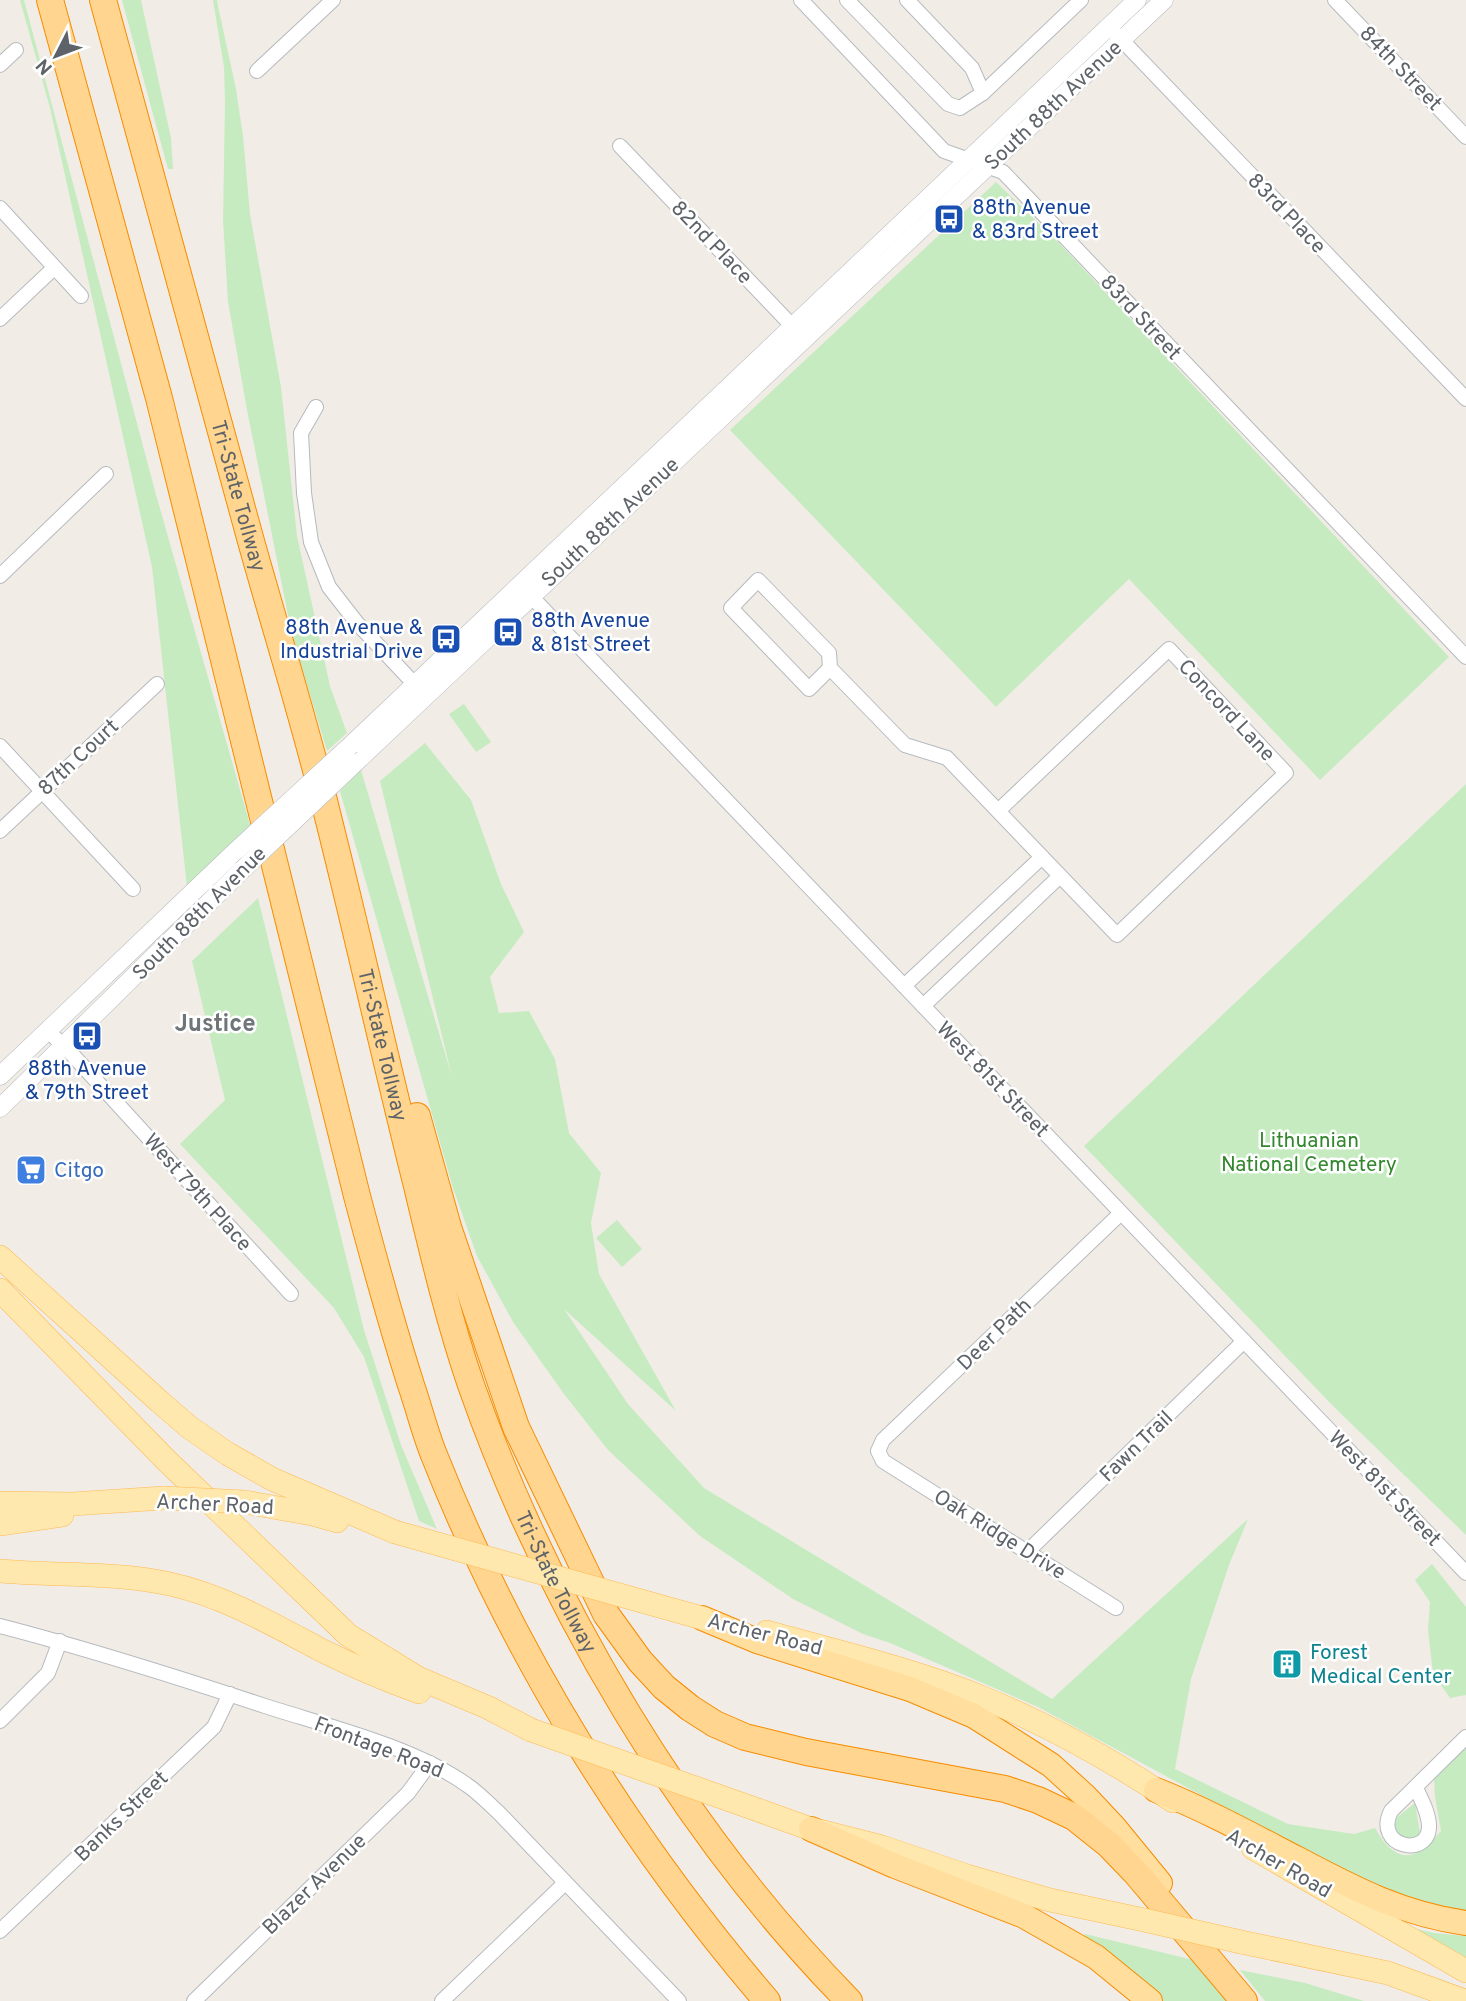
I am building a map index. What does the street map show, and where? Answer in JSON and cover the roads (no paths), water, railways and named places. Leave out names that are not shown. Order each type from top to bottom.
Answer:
[{"type":"highway","points":[[50,0],[162,411],[366,1232],[433,1453],[473,1548],[549,1696],[672,1883],[718,1944],[767,2001]]},
{"type":"highway","name":"Tri-State Tollway","points":[[103,0],[328,814],[369,994],[430,1239],[470,1383],[524,1520],[605,1675],[693,1813],[772,1916],[849,2001]]},
{"type":"highway","points":[[369,994],[404,1068],[448,1227],[516,1427],[606,1614],[640,1661],[664,1687],[690,1708],[715,1724],[745,1737],[806,1752],[1005,1789],[1038,1800],[1074,1817],[1108,1844],[1136,1873],[1244,2001]]},
{"type":"highway","points":[[702,1618],[757,1641],[939,1700],[974,1716],[1018,1742],[1085,1796],[1115,1828],[1238,1977],[1254,2001]]},
{"type":"highway","points":[[1156,1790],[1195,1805],[1375,1899],[1414,1913],[1466,1923]]},
{"type":"highway","points":[[811,1829],[895,1866],[1024,1916],[1096,1957],[1150,2001]]},
{"type":"main road","points":[[0,1258],[160,1402],[228,1454],[272,1479],[395,1532]]},
{"type":"main road","points":[[0,1290],[166,1460],[340,1629],[418,1678],[488,1712],[531,1730],[811,1829],[882,1847],[1050,1900],[1388,1973],[1465,2001]]},
{"type":"main road","name":"Archer Road","points":[[0,1503],[124,1502],[164,1497],[246,1502],[395,1532],[702,1618],[756,1629],[978,1696],[1021,1715],[1156,1790],[1192,1814],[1466,1971]]},
{"type":"main road","points":[[0,1524],[84,1512],[124,1502]]},
{"type":"main road","points":[[0,1571],[137,1579],[171,1584],[205,1594],[276,1624],[322,1650],[375,1674],[488,1712]]},
{"type":"street","points":[[257,71],[333,0]]},
{"type":"street","name":"83rd Street","points":[[801,0],[944,151],[1003,172],[1466,657]]},
{"type":"street","points":[[847,0],[948,104],[960,108],[983,93],[1081,0]]},
{"type":"street","points":[[907,0],[972,68],[983,93]]},
{"type":"street","name":"South 88th Avenue","points":[[799,332],[967,159],[1137,0]]},
{"type":"street","name":"South 88th Avenue","points":[[0,1076],[237,850],[351,745],[420,690],[799,332],[988,166],[1164,0]]},
{"type":"street","name":"84th Street","points":[[1335,0],[1466,137]]},
{"type":"street","name":"83rd Place","points":[[1109,26],[1466,399]]},
{"type":"street","points":[[0,65],[16,50]]},
{"type":"street","name":"82nd Place","points":[[620,146],[799,332]]},
{"type":"street","points":[[0,208],[81,296]]},
{"type":"street","points":[[0,318],[54,268]]},
{"type":"street","points":[[316,407],[301,433],[304,493],[311,542],[329,587],[357,624],[420,690]]},
{"type":"street","points":[[0,576],[106,474]]},
{"type":"street","name":"Concord Lane","points":[[830,668],[808,688],[731,608],[758,580],[829,653],[830,668],[905,745],[947,758],[1117,935],[1286,773],[1169,649],[998,811]]},
{"type":"street","name":"West 81st Street","points":[[526,590],[1466,1573]]},
{"type":"street","name":"87th Court","points":[[0,831],[157,684]]},
{"type":"street","name":"South 88th Avenue","points":[[0,1108],[355,763],[420,690]]},
{"type":"street","points":[[0,746],[133,888]]},
{"type":"street","points":[[904,986],[1042,857]]},
{"type":"street","points":[[923,1006],[1060,876]]},
{"type":"street","name":"West 79th Place","points":[[47,1030],[290,1294]]},
{"type":"street","name":"Deer Path","points":[[883,1461],[878,1451],[883,1440],[1121,1213]]},
{"type":"street","name":"Fawn Trail","points":[[1028,1551],[1244,1341]]},
{"type":"street","name":"Oak Ridge Drive","points":[[883,1461],[1116,1608]]},
{"type":"street","name":"Frontage Road","points":[[0,1626],[60,1641],[230,1694],[430,1763],[470,1786],[679,2001]]},
{"type":"street","points":[[0,1721],[48,1673],[60,1641]]},
{"type":"street","name":"Banks Street","points":[[0,1931],[214,1727],[230,1694]]},
{"type":"street","points":[[1416,1788],[1466,1737]]},
{"type":"street","name":"Blazer Avenue","points":[[194,2001],[408,1793],[430,1763]]},
{"type":"street","points":[[442,2001],[565,1883]]},
{"type":"place","name":"88th Avenue & 83rd Street","points":[[949,219]]},
{"type":"place","name":"88th Avenue & 81st Street","points":[[508,632]]},
{"type":"place","name":"88th Avenue & Industrial Drive","points":[[446,639]]},
{"type":"place","name":"88th Avenue & 79th Street","points":[[87,1036]]},
{"type":"place","name":"Citgo","points":[[31,1170]]},
{"type":"place","name":"Forest Medical Center","points":[[1287,1664]]},
{"type":"district","name":"Justice","points":[[215,1023]]},
{"type":"park label","name":"Lithuanian National Cemetery","points":[[1309,1152]]}]
